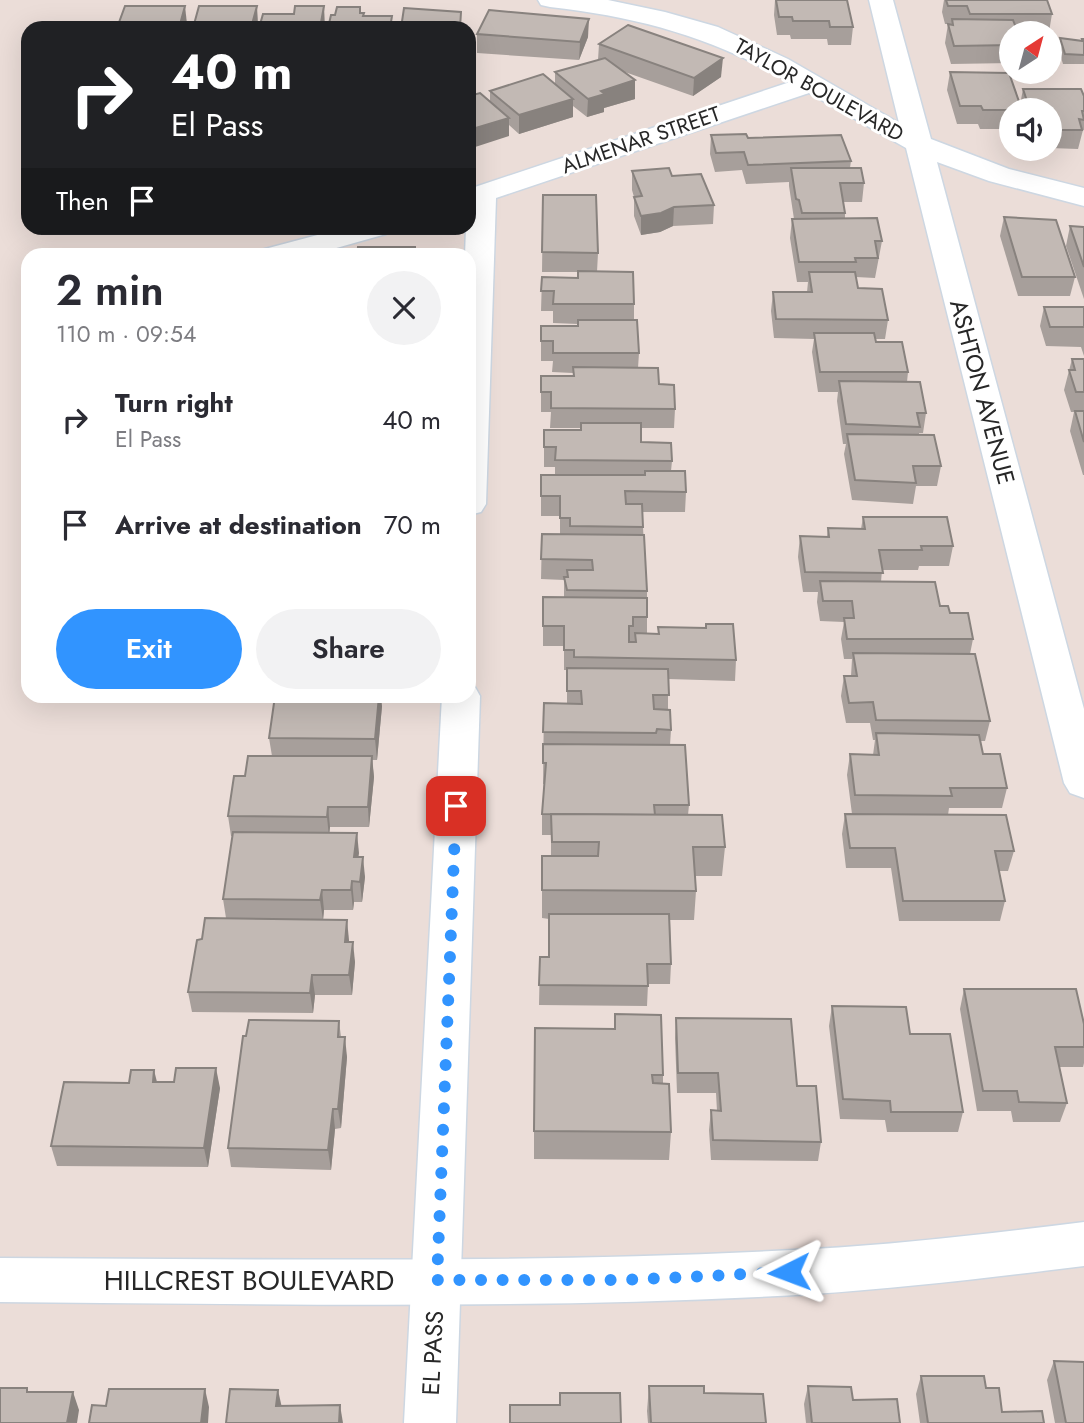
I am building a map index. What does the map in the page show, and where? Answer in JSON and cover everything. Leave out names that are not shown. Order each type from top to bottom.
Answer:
[{"type":"street","name":"TAYLOR BOULEVARD","points":[[550,0],[633,12],[728,40],[774,60],[864,116],[918,144],[981,169],[1084,197]]},
{"type":"street","name":"ASHTON AVENUE","points":[[881,0],[1084,783]]},
{"type":"street","name":"ALMENAR STREET","points":[[476,196],[812,83]]},
{"type":"street","points":[[302,248],[350,235]]},
{"type":"street","name":"EL PASS","points":[[430,1423],[461,703]]},
{"type":"street","name":"HILLCREST BOULEVARD","points":[[0,1280],[623,1280],[817,1270],[1010,1255],[1084,1244]]},
{"type":"building","points":[[776,0],[847,0],[853,27],[830,27],[829,21],[793,21],[792,17],[779,17]]},
{"type":"building","points":[[946,0],[1047,0],[1052,14],[970,14],[967,6],[948,6]]},
{"type":"building","points":[[125,6],[185,6],[181,21],[120,21]]},
{"type":"building","points":[[199,6],[257,6],[253,21],[195,21]]},
{"type":"building","points":[[295,6],[324,6],[321,21],[261,21],[263,14],[294,14]]},
{"type":"building","points":[[337,7],[360,7],[363,16],[392,16],[391,21],[330,21],[331,15],[335,15]]},
{"type":"building","points":[[404,8],[461,12],[460,21],[402,21]]},
{"type":"building","points":[[489,10],[589,19],[580,42],[477,34]]},
{"type":"building","points":[[952,19],[1013,21],[999,21],[999,45],[954,46],[948,24],[953,25]]},
{"type":"building","points":[[628,25],[723,58],[694,78],[599,44]]},
{"type":"building","points":[[1062,38],[1084,39],[1084,55],[1065,54]]},
{"type":"building","points":[[605,58],[635,80],[601,91],[605,94],[588,99],[555,72]]},
{"type":"building","points":[[950,72],[999,73],[999,84],[1013,84],[1018,98],[999,98],[999,110],[983,110],[981,106],[960,106]]},
{"type":"building","points":[[543,74],[573,99],[519,115],[490,91]]},
{"type":"building","points":[[1023,89],[1081,89],[1084,96],[1084,120],[1079,119],[1082,130],[1062,130],[1062,98],[1026,98]]},
{"type":"building","points":[[480,93],[509,118],[476,128],[476,94]]},
{"type":"building","points":[[746,134],[748,138],[841,135],[851,161],[748,165],[744,152],[716,153],[711,135]]},
{"type":"building","points":[[669,168],[672,176],[701,174],[714,205],[674,207],[661,213],[641,216],[634,197],[642,196],[632,171]]},
{"type":"building","points":[[791,168],[861,168],[864,183],[840,183],[845,213],[802,213],[799,200],[796,199]]},
{"type":"building","points":[[543,195],[596,195],[598,253],[542,252]]},
{"type":"building","points":[[1004,217],[1056,220],[1075,277],[1022,277]]},
{"type":"building","points":[[877,218],[882,241],[875,241],[878,258],[855,258],[856,262],[799,262],[792,219]]},
{"type":"building","points":[[1070,226],[1084,227],[1084,267]]},
{"type":"building","points":[[358,247],[415,247],[415,248]]},
{"type":"building","points":[[578,271],[633,272],[634,304],[553,304],[554,291],[541,291],[542,277],[578,278]]},
{"type":"building","points":[[809,272],[855,272],[858,288],[882,289],[888,320],[776,319],[773,292],[812,292]]},
{"type":"building","points":[[1044,307],[1084,307],[1084,327],[1050,327]]},
{"type":"building","points":[[578,320],[637,320],[639,353],[553,353],[553,341],[541,341],[541,326],[578,326]]},
{"type":"building","points":[[814,333],[874,333],[876,342],[902,342],[908,372],[820,372]]},
{"type":"building","points":[[1072,359],[1084,359],[1084,392],[1076,392],[1069,370],[1075,370]]},
{"type":"building","points":[[573,367],[658,368],[659,384],[674,385],[675,409],[551,408],[551,392],[541,392],[541,376],[574,376]]},
{"type":"building","points":[[839,381],[920,382],[926,413],[917,413],[920,427],[846,424]]},
{"type":"building","points":[[1075,411],[1084,411],[1084,442]]},
{"type":"building","points":[[581,423],[641,423],[641,442],[671,443],[672,461],[555,460],[556,447],[544,447],[544,430],[581,430]]},
{"type":"building","points":[[847,434],[934,435],[941,466],[913,466],[916,483],[855,480]]},
{"type":"building","points":[[645,471],[685,471],[686,492],[625,491],[626,504],[642,504],[643,527],[570,526],[570,518],[560,518],[560,496],[541,496],[541,475],[645,475]]},
{"type":"building","points":[[863,517],[947,517],[953,546],[921,546],[922,550],[879,550],[883,573],[805,572],[800,536],[829,537],[828,528],[865,529]]},
{"type":"building","points":[[542,534],[644,535],[647,591],[567,590],[564,577],[568,577],[567,570],[593,570],[592,560],[541,559]]},
{"type":"building","points":[[820,581],[935,582],[940,606],[948,606],[950,613],[968,613],[973,639],[847,639],[844,618],[854,618],[852,601],[823,601]]},
{"type":"building","points":[[543,597],[647,598],[647,617],[633,617],[633,626],[629,626],[629,642],[636,642],[635,633],[659,634],[658,627],[706,628],[706,624],[733,624],[736,660],[574,657],[574,650],[564,650],[564,626],[543,626]]},
{"type":"building","points":[[853,653],[975,654],[990,721],[876,720],[873,702],[849,703],[844,676],[857,676]]},
{"type":"building","points":[[567,668],[668,669],[669,695],[653,695],[654,709],[670,710],[671,730],[657,729],[656,733],[543,732],[544,703],[582,704],[581,691],[567,691]]},
{"type":"building","points":[[274,703],[378,703],[375,739],[269,738]]},
{"type":"building","points":[[876,733],[979,735],[983,754],[1000,754],[1007,788],[950,788],[952,796],[855,795],[850,754],[879,755]]},
{"type":"building","points":[[543,744],[685,745],[689,805],[654,805],[655,815],[542,814],[546,763],[543,763]]},
{"type":"building","points":[[248,756],[372,756],[368,807],[328,807],[327,817],[228,816],[234,776],[245,776]]},
{"type":"building","points":[[551,814],[722,815],[725,847],[693,847],[696,891],[542,890],[542,856],[598,856],[599,842],[552,842]]},
{"type":"building","points":[[845,814],[1006,815],[1014,851],[995,851],[1005,901],[903,901],[895,848],[850,848]]},
{"type":"building","points":[[233,832],[357,833],[354,857],[363,857],[360,882],[352,881],[351,890],[322,890],[320,900],[223,899]]},
{"type":"building","points":[[549,914],[669,914],[671,964],[647,964],[648,986],[539,985],[540,957],[549,957]]},
{"type":"building","points":[[205,918],[347,920],[345,942],[353,942],[349,975],[312,975],[310,993],[188,992],[197,940],[202,939]]},
{"type":"building","points":[[964,989],[1076,989],[1084,1024],[1084,1047],[1055,1047],[1067,1103],[1019,1102],[1017,1091],[983,1091]]},
{"type":"building","points":[[832,1006],[906,1007],[910,1034],[950,1034],[963,1112],[891,1112],[890,1101],[843,1099]]},
{"type":"building","points":[[615,1014],[661,1015],[663,1075],[652,1075],[653,1083],[669,1084],[671,1132],[534,1131],[535,1028],[615,1029]]},
{"type":"building","points":[[676,1018],[791,1019],[797,1086],[816,1086],[821,1142],[713,1140],[711,1110],[721,1111],[718,1073],[678,1073]]},
{"type":"building","points":[[249,1020],[339,1021],[338,1037],[345,1037],[338,1109],[333,1109],[328,1150],[228,1148],[243,1036],[246,1036]]},
{"type":"building","points":[[176,1068],[216,1068],[204,1148],[51,1146],[64,1082],[129,1083],[131,1070],[154,1070],[153,1082],[174,1082]]},
{"type":"building","points":[[1054,1361],[1084,1362],[1084,1423],[1066,1423]]},
{"type":"building","points":[[921,1376],[984,1376],[986,1388],[999,1388],[1002,1412],[1042,1411],[1044,1423],[928,1423]]},
{"type":"building","points":[[649,1386],[704,1386],[704,1393],[763,1394],[766,1423],[651,1423]]},
{"type":"building","points":[[808,1386],[851,1387],[853,1400],[897,1399],[900,1423],[812,1423]]},
{"type":"building","points":[[0,1388],[27,1388],[27,1392],[73,1392],[67,1423],[0,1423]]},
{"type":"building","points":[[109,1389],[205,1389],[201,1423],[89,1423],[92,1405],[106,1406]]},
{"type":"building","points":[[230,1389],[278,1390],[276,1406],[340,1405],[339,1423],[226,1423]]},
{"type":"building","points":[[560,1393],[620,1393],[621,1423],[510,1423],[510,1405],[560,1405]]},
{"type":"route","points":[[456,806],[437,1280],[623,1280],[789,1272]]}]
